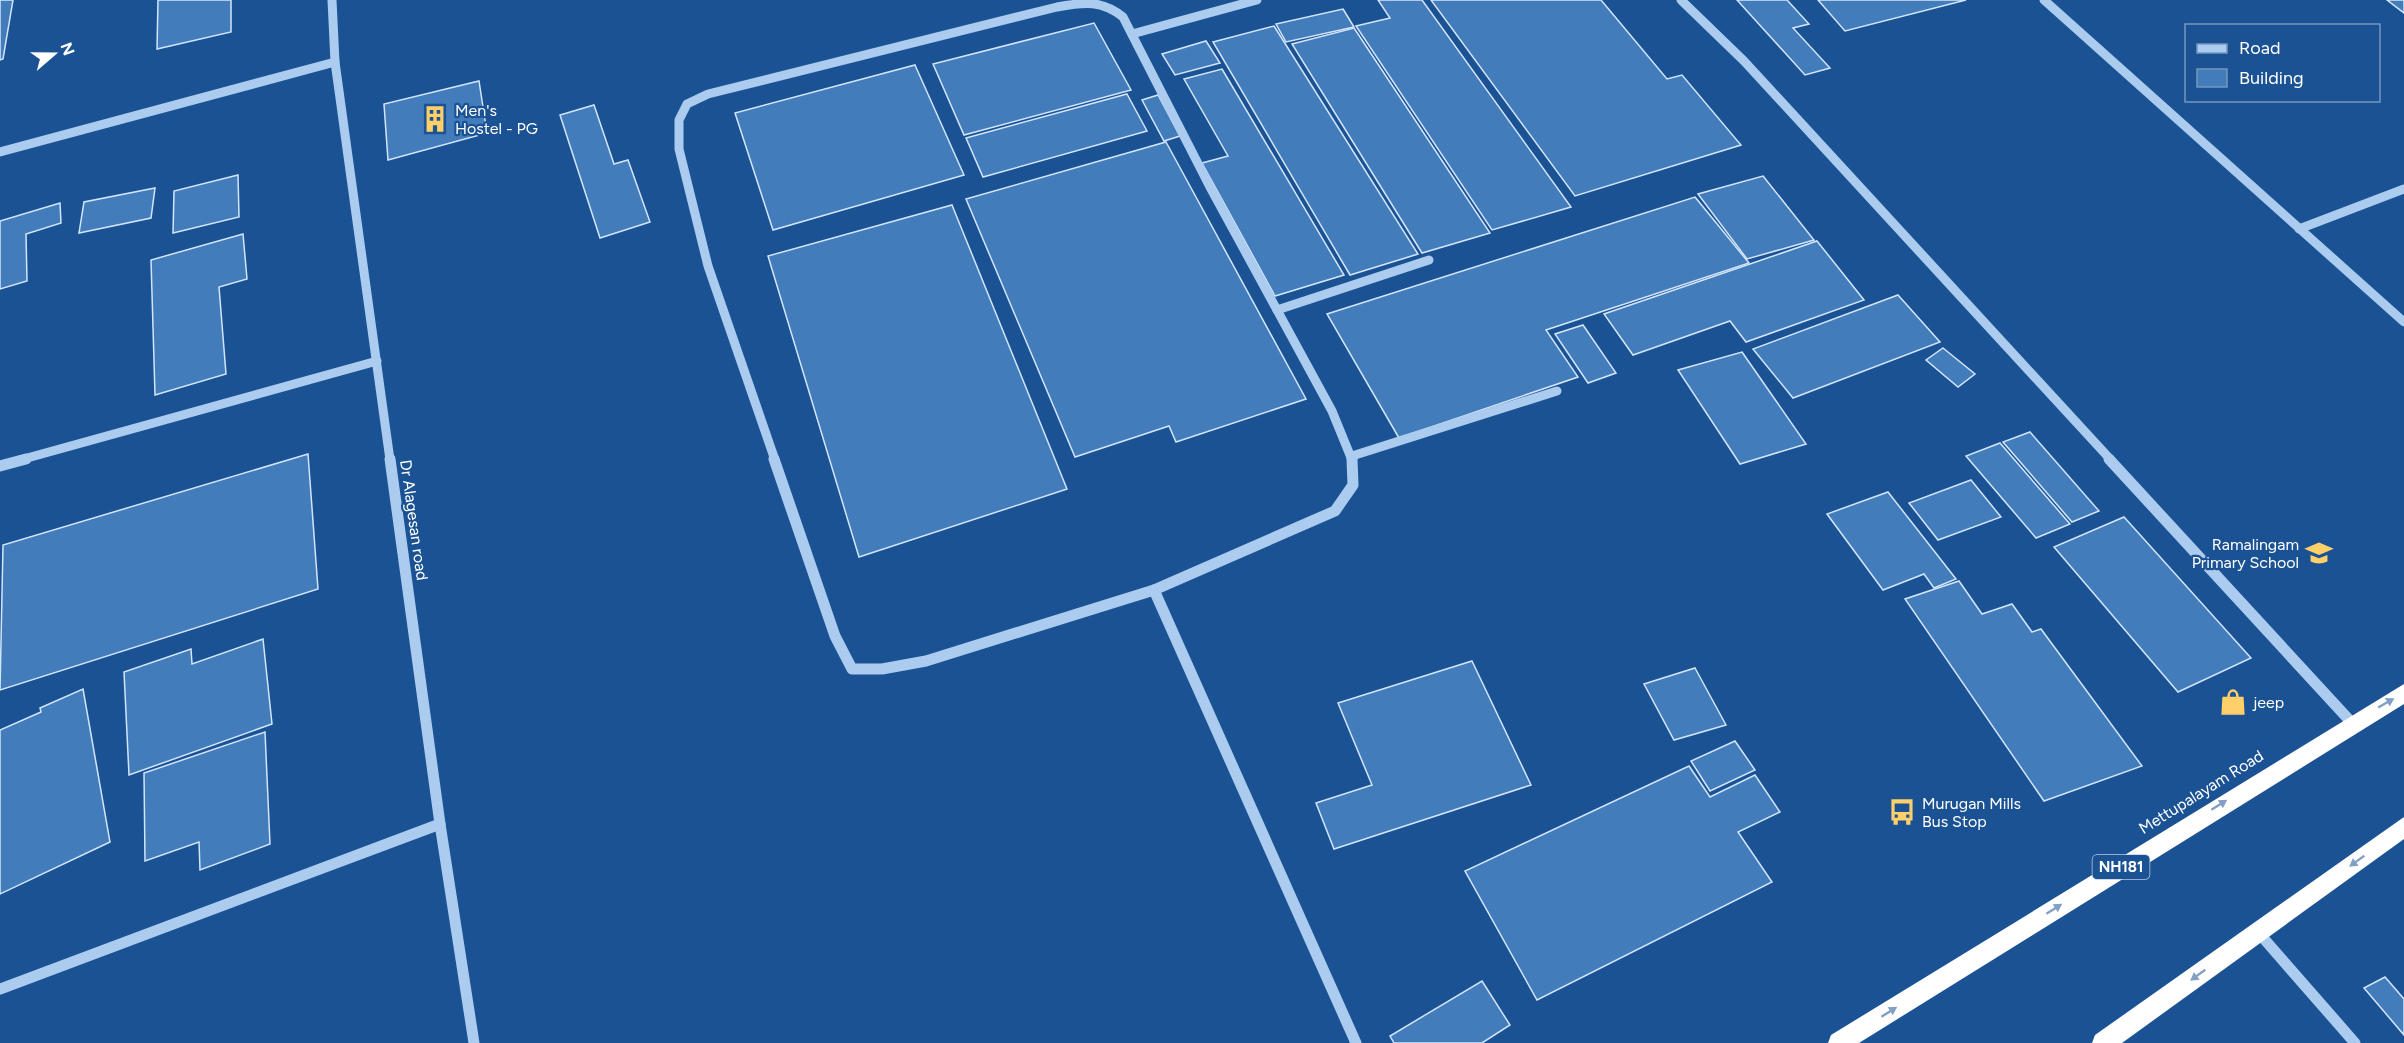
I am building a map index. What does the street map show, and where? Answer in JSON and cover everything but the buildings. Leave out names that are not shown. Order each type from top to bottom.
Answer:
[{"type":"highway","name":"Mettupalayam Road","points":[[1839,1043],[2352,723],[2404,693]]},
{"type":"highway","points":[[2103,1043],[2404,827]]},
{"type":"street","name":"Dr Alagesan road","points":[[332,0],[335,62],[440,824],[474,1043]]},
{"type":"street","points":[[1132,34],[1257,0]]},
{"type":"street","points":[[1681,0],[1744,60],[2352,723]]},
{"type":"street","points":[[2044,0],[2404,322]]},
{"type":"street","points":[[1091,1],[1111,4],[1123,17],[1210,187],[1277,310],[1332,411],[1352,456],[1353,485],[1335,511],[1154,590],[926,660],[882,669],[852,669],[835,636],[708,266],[679,149],[679,120],[687,104],[708,94],[1057,7],[1091,1]]},
{"type":"street","points":[[0,152],[335,62]]},
{"type":"street","points":[[2300,228],[2404,189]]},
{"type":"street","points":[[1277,310],[1429,260]]},
{"type":"street","points":[[0,466],[377,361]]},
{"type":"street","points":[[1352,456],[1557,391]]},
{"type":"street","points":[[1154,590],[1356,1043]]},
{"type":"street","points":[[0,989],[440,824]]},
{"type":"street","points":[[2258,932],[2355,1043]]},
{"type":"place","name":"Men's Hostel - PG","points":[[435,119]]},
{"type":"place","name":"Ramalingam Primary School","points":[[2319,553]]},
{"type":"place","name":"jeep","points":[[2233,702]]},
{"type":"place","name":"Murugan Mills Bus Stop","points":[[1902,812]]}]
